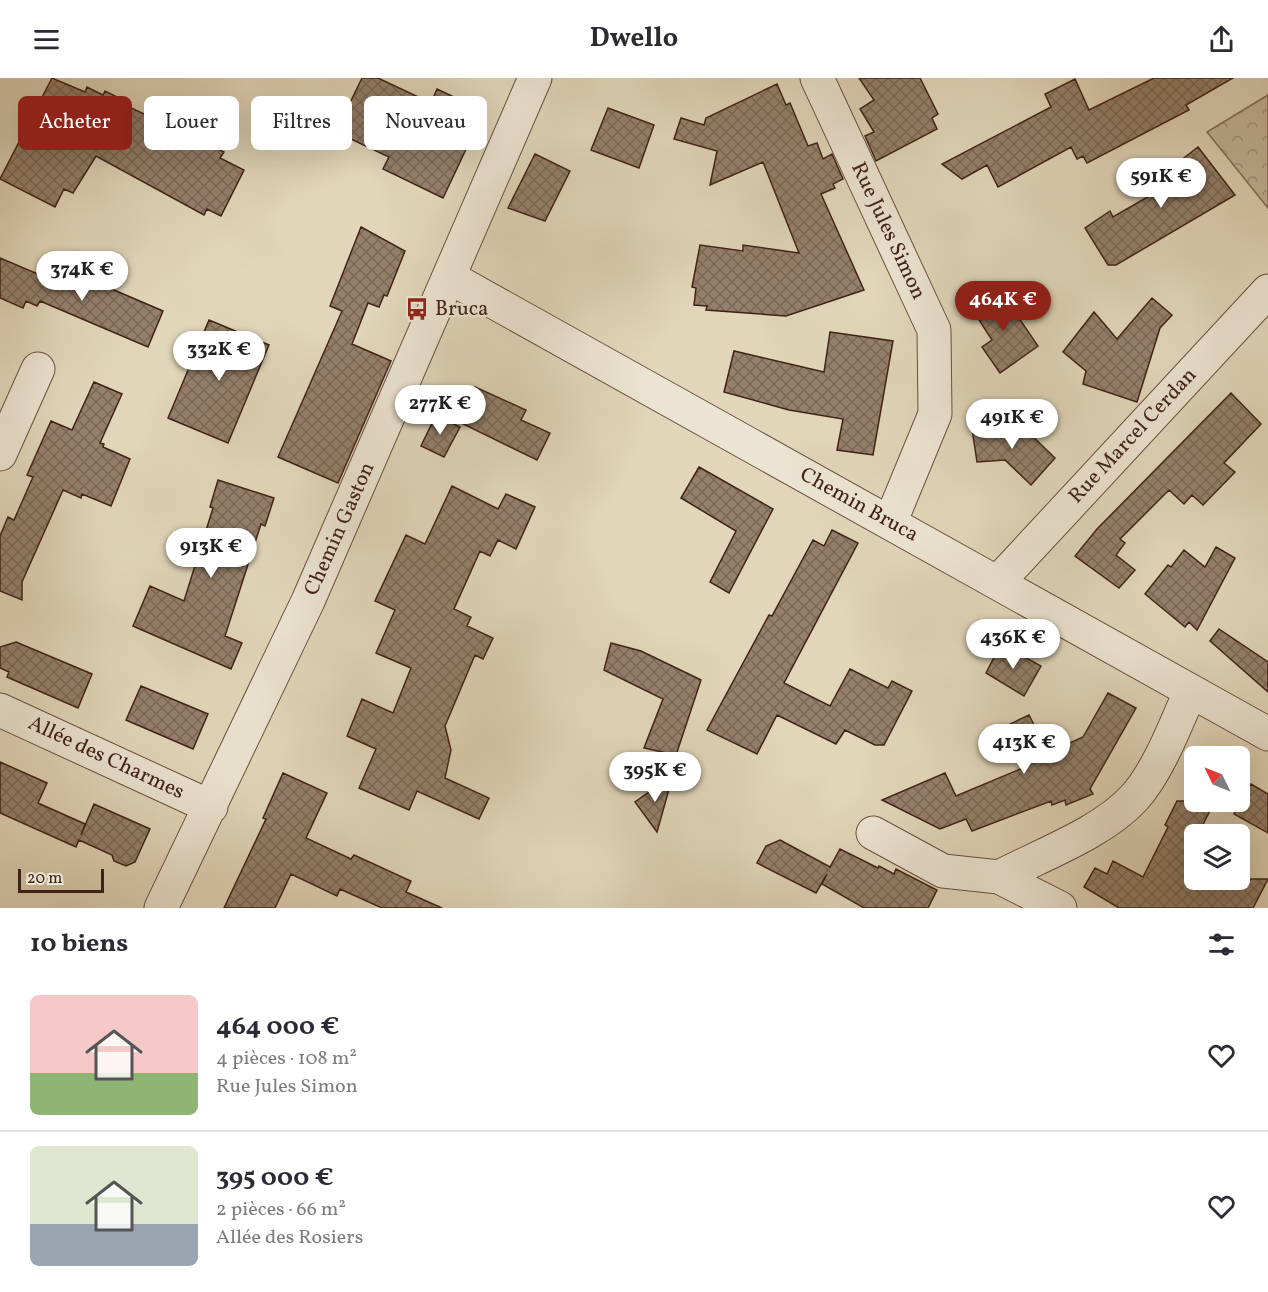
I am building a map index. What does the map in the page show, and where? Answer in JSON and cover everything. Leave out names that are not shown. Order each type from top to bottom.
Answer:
[{"type":"street","name":"Chemin Gaston","points":[[161,908],[308,602],[535,78]]},
{"type":"street","name":"Rue Jules Simon","points":[[817,78],[934,330],[935,414],[890,523]]},
{"type":"street","name":"Chemin Bruca","points":[[449,277],[1268,734]]},
{"type":"street","name":"Rue Marcel Cerdan","points":[[998,582],[1268,291]]},
{"type":"street","points":[[0,454],[38,369]]},
{"type":"street","points":[[999,877],[1103,823],[1135,797],[1164,750],[1190,692]]},
{"type":"street","name":"Allée des Charmes","points":[[0,710],[211,807]]},
{"type":"street","points":[[873,833],[944,871],[999,877],[1060,908]]},
{"type":"green space","points":[[1268,95],[1268,208],[1207,132]]},
{"type":"building","points":[[52,78],[85,92],[87,87],[103,95],[105,91],[115,96],[43,96]]},
{"type":"building","points":[[362,78],[378,78],[416,96],[364,96],[364,145],[352,140],[352,99]]},
{"type":"building","points":[[859,78],[920,78],[938,114],[932,118],[937,129],[876,161],[865,136],[874,132],[860,109],[874,100]]},
{"type":"building","points":[[1154,78],[1233,78],[1186,105],[1189,110],[1087,163],[1083,156],[1077,159],[1071,147],[998,187],[987,165],[962,179],[942,164],[1051,107],[1045,94],[1075,79],[1089,110]]},
{"type":"building","points":[[777,84],[786,105],[790,103],[808,146],[817,143],[823,159],[832,154],[843,179],[833,184],[835,188],[821,194],[864,290],[786,316],[706,310],[707,306],[694,305],[696,288],[692,287],[700,245],[743,251],[743,245],[799,253],[763,162],[710,185],[717,151],[674,139],[681,118],[704,125],[706,118]]},
{"type":"building","points":[[437,89],[452,96],[434,96]]},
{"type":"building","points":[[132,108],[144,114],[144,150],[220,150],[224,152],[220,158],[244,170],[221,216],[207,209],[204,215],[96,156],[73,193],[64,189],[55,207],[0,179],[18,144],[18,150],[132,150]]},
{"type":"building","points":[[608,108],[654,125],[639,168],[591,150]]},
{"type":"building","points":[[1198,147],[1235,195],[1116,265],[1108,265],[1085,228],[1110,211],[1113,217],[1158,191],[1152,183]]},
{"type":"building","points":[[374,150],[466,150],[443,198],[383,169],[389,157]]},
{"type":"building","points":[[535,154],[570,171],[545,221],[508,208]]},
{"type":"building","points":[[361,227],[405,251],[387,296],[384,295],[379,307],[368,303],[352,344],[391,361],[338,483],[278,457],[342,311],[330,306]]},
{"type":"building","points":[[0,258],[80,292],[86,278],[163,311],[148,347],[40,301],[37,306],[26,301],[23,308],[0,298]]},
{"type":"building","points":[[999,289],[1038,346],[1000,373],[982,347],[992,340],[972,309]]},
{"type":"building","points":[[1152,298],[1172,315],[1160,328],[1137,402],[1083,384],[1086,371],[1063,352],[1094,312],[1117,339]]},
{"type":"building","points":[[209,320],[269,345],[228,443],[168,418]]},
{"type":"building","points":[[830,332],[893,341],[873,455],[837,450],[843,419],[789,410],[724,392],[734,351],[824,372]]},
{"type":"building","points":[[94,382],[122,394],[100,443],[104,444],[103,447],[130,459],[111,506],[82,494],[81,498],[63,490],[22,582],[22,600],[0,591],[0,536],[8,517],[14,520],[33,477],[27,475],[51,421],[72,430]]},
{"type":"building","points":[[475,387],[526,410],[521,420],[550,433],[537,460],[459,422]]},
{"type":"building","points":[[1231,393],[1261,424],[1224,463],[1235,472],[1203,505],[1192,495],[1184,504],[1169,490],[1120,539],[1125,543],[1116,555],[1135,570],[1119,588],[1075,556],[1097,529]]},
{"type":"building","points":[[436,415],[460,427],[444,457],[421,446]]},
{"type":"building","points":[[1020,424],[1055,458],[1031,485],[1005,460],[977,462],[972,429]]},
{"type":"building","points":[[699,467],[773,509],[729,593],[710,582],[736,531],[681,498]]},
{"type":"building","points":[[218,480],[274,498],[265,526],[261,524],[225,636],[242,643],[231,669],[133,626],[150,586],[184,601],[213,508],[210,507]]},
{"type":"building","points":[[452,486],[498,509],[506,494],[535,507],[516,549],[498,540],[490,556],[480,551],[454,609],[471,617],[467,626],[493,638],[483,659],[475,655],[445,726],[451,750],[445,778],[489,798],[479,819],[417,791],[409,810],[359,788],[376,749],[347,736],[362,699],[393,713],[411,668],[376,653],[395,610],[375,601],[406,535],[425,544]]},
{"type":"building","points":[[832,530],[858,543],[784,683],[830,706],[850,669],[888,688],[892,681],[912,691],[884,745],[875,745],[845,730],[836,744],[777,715],[757,754],[707,730],[769,615],[772,616],[813,540],[824,546]]},
{"type":"building","points":[[1216,547],[1235,558],[1197,630],[1189,622],[1185,627],[1145,594],[1168,565],[1171,567],[1184,550],[1205,567]]},
{"type":"building","points":[[1219,629],[1268,662],[1268,692],[1210,641]]},
{"type":"building","points":[[16,642],[92,674],[78,708],[7,677],[9,672],[0,668],[0,647]]},
{"type":"building","points":[[611,643],[641,651],[701,680],[676,755],[644,748],[663,699],[604,670]]},
{"type":"building","points":[[1001,644],[1041,666],[1024,696],[986,673]]},
{"type":"building","points":[[141,686],[208,714],[193,749],[126,720]]},
{"type":"building","points":[[1108,693],[1136,708],[1090,789],[1093,794],[1066,805],[1065,800],[1052,805],[1051,801],[972,831],[966,819],[940,829],[882,800],[945,773],[956,796],[1025,767],[1008,725],[1029,715],[1048,753],[1083,737]]},
{"type":"building","points":[[0,762],[47,783],[38,803],[85,824],[81,835],[94,804],[150,829],[135,862],[126,866],[114,861],[112,855],[79,840],[76,847],[0,813]]},
{"type":"building","points":[[283,773],[327,793],[306,838],[351,859],[354,855],[411,881],[406,892],[442,908],[382,908],[340,889],[337,896],[291,874],[275,908],[224,908],[266,819],[263,818]]},
{"type":"building","points":[[673,775],[657,832],[635,802]]},
{"type":"building","points":[[1251,784],[1268,794],[1268,833],[1234,814],[1235,812],[1250,812]]},
{"type":"building","points":[[1177,801],[1184,801],[1184,812],[1209,812],[1203,824],[1184,824],[1184,890],[1250,890],[1250,879],[1268,879],[1253,908],[1119,908],[1084,887],[1095,868],[1107,874],[1113,861],[1143,877],[1168,827],[1165,825]]},
{"type":"building","points":[[780,840],[830,867],[840,849],[894,874],[896,869],[937,890],[928,908],[864,908],[822,884],[827,874],[816,893],[757,863],[766,846]]},
{"type":"place","name":"Bruca","points":[[417,309]]}]
